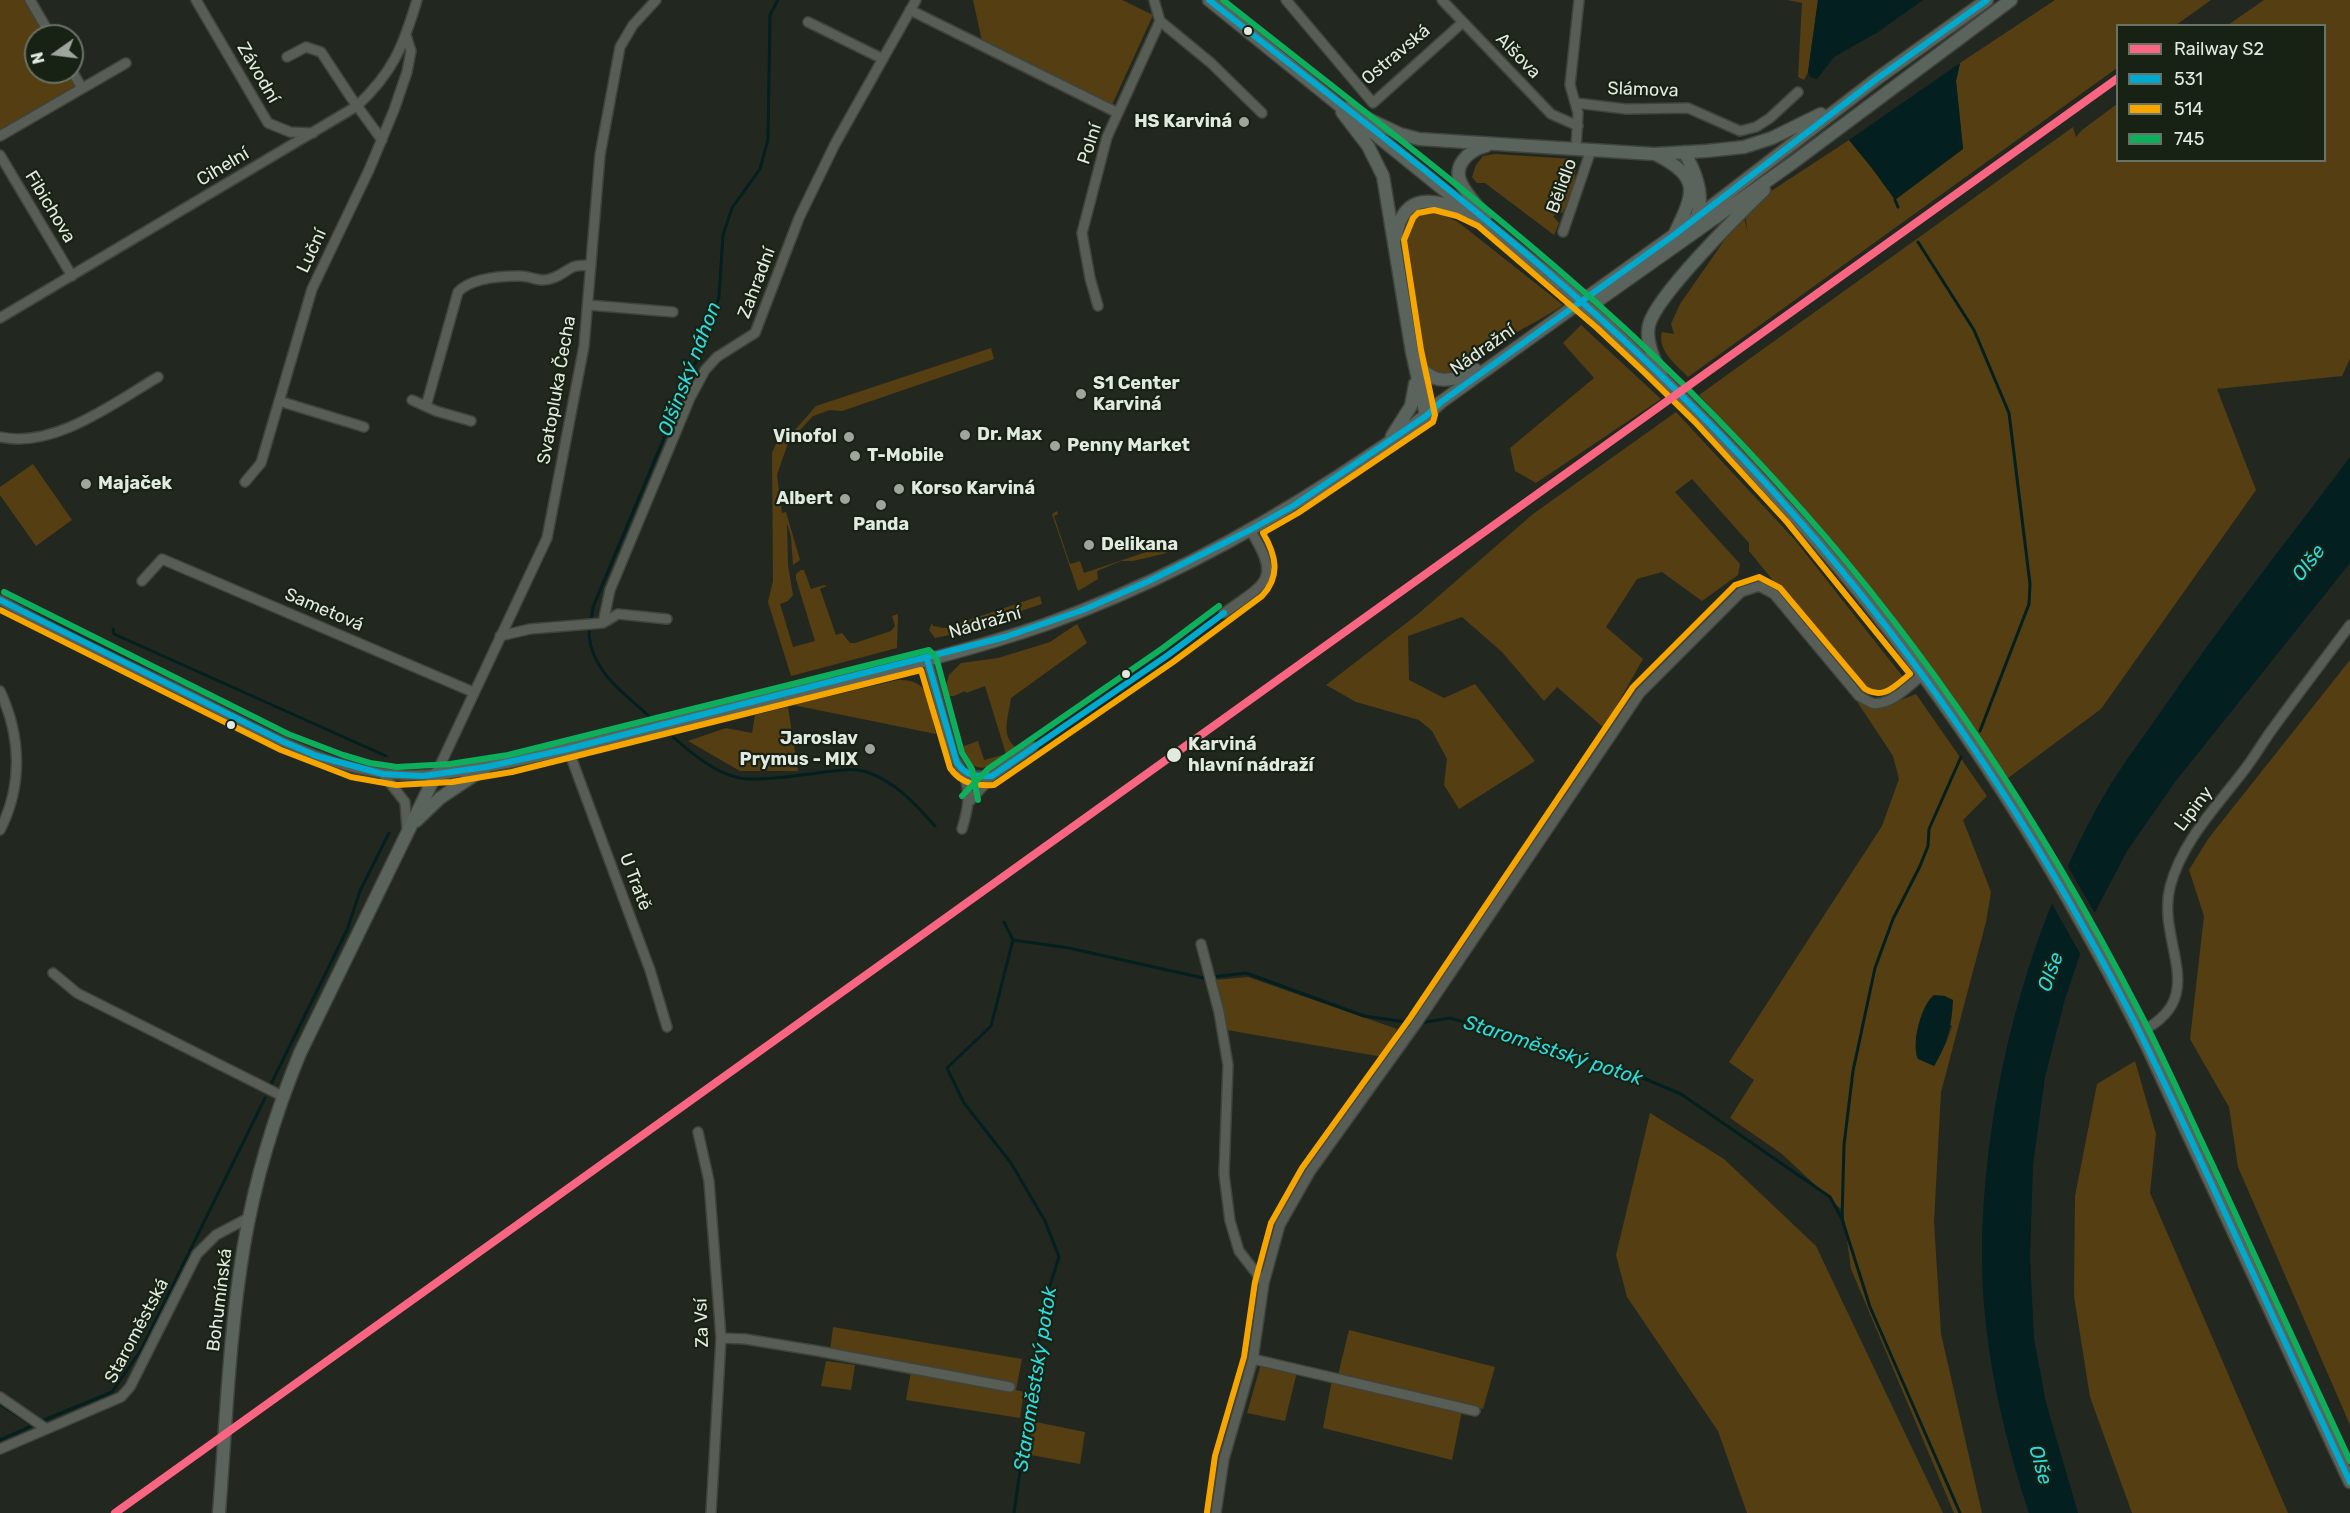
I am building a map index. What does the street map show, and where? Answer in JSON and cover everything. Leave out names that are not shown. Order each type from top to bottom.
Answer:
[{"type":"main road","points":[[1209,0],[1495,230],[1606,325],[1699,414],[1796,518],[1852,584],[1975,749],[2028,831],[2118,990],[2140,1032],[2350,1482]]},
{"type":"main road","points":[[1679,238],[1697,218],[1878,78],[1987,0]]},
{"type":"main road","points":[[1330,96],[1368,146],[1381,170],[1395,240],[1412,352],[1426,416],[1445,407],[1679,238],[1791,164],[2011,0]]},
{"type":"main road","points":[[1345,108],[1414,138],[1490,145],[1654,154],[1744,147],[1772,138],[1823,112],[1878,78]]},
{"type":"main road","points":[[1490,145],[1469,152],[1462,163],[1460,175],[1462,184],[1495,230]]},
{"type":"main road","points":[[1684,152],[1696,179],[1699,199],[1697,218]]},
{"type":"main road","points":[[1654,154],[1679,167],[1690,184],[1690,200],[1679,238]]},
{"type":"main road","points":[[1663,378],[1648,333],[1654,312],[1736,217],[1791,164]]},
{"type":"main road","points":[[1395,240],[1398,225],[1405,212],[1422,201],[1438,202],[1475,214]]},
{"type":"main road","name":"Nádražní","points":[[436,774],[486,767],[568,750],[927,659],[1005,637],[1083,610],[1172,570],[1293,506],[1388,443],[1506,356],[1679,238]]},
{"type":"main road","points":[[1412,352],[1426,373],[1444,380],[1462,377],[1506,356]]},
{"type":"main road","points":[[1388,443],[1414,398],[1415,368]]},
{"type":"main road","points":[[409,830],[440,798],[486,767]]},
{"type":"main road","name":"Bohumínská","points":[[219,1513],[240,1276],[250,1217],[284,1097],[300,1053],[321,1008],[436,774]]},
{"type":"street","points":[[30,0],[44,24]]},
{"type":"street","name":"Závodní","points":[[196,0],[268,123],[290,132],[313,133]]},
{"type":"street","name":"Cihelní","points":[[0,318],[357,106],[377,86],[393,65],[406,35],[417,0]]},
{"type":"street","name":"Svatopluka Čecha","points":[[436,774],[547,538],[584,346],[600,155],[620,46],[633,25],[656,0]]},
{"type":"street","name":"Zahradní","points":[[594,624],[690,398],[705,370],[717,357],[755,333],[799,218],[835,144],[916,0]]},
{"type":"street","points":[[1154,0],[1160,21],[1210,63],[1262,112]]},
{"type":"street","name":"Ostravská","points":[[1286,0],[1373,103],[1462,23]]},
{"type":"street","name":"Alšova","points":[[1442,0],[1551,114],[1578,126]]},
{"type":"street","points":[[1576,149],[1578,126],[1576,103],[1570,85],[1579,0]]},
{"type":"street","points":[[910,10],[1118,113]]},
{"type":"street","name":"Polní","points":[[1098,306],[1090,278],[1082,233],[1107,137],[1160,21]]},
{"type":"street","points":[[808,22],[883,59]]},
{"type":"street","name":"Luční","points":[[245,482],[261,463],[312,289],[382,140],[407,72],[411,51],[406,35]]},
{"type":"street","points":[[287,57],[306,47],[321,52],[382,140]]},
{"type":"street","points":[[0,136],[126,63]]},
{"type":"street","points":[[80,84],[82,88]]},
{"type":"street","name":"Slámova","points":[[1576,103],[1626,109],[1688,108],[1740,131],[1756,128],[1798,92]]},
{"type":"street","name":"Bělidlo","points":[[1563,232],[1591,150]]},
{"type":"street","name":"Fibichova","points":[[0,155],[72,276]]},
{"type":"street","points":[[426,406],[458,292],[462,288],[471,283],[507,277],[522,276],[544,280],[559,276],[575,266],[591,265]]},
{"type":"street","points":[[588,305],[673,312]]},
{"type":"street","points":[[0,437],[38,438],[78,424],[158,377]]},
{"type":"street","points":[[412,399],[471,421]]},
{"type":"street","points":[[279,401],[364,427]]},
{"type":"street","points":[[1224,613],[1257,589],[1265,578],[1266,560],[1250,530]]},
{"type":"street","name":"Sametová","points":[[142,581],[162,560],[473,692]]},
{"type":"street","points":[[1216,1513],[1224,1459],[1253,1359],[1264,1284],[1280,1225],[1310,1172],[1417,1023],[1640,693],[1741,592],[1758,586],[1774,594],[1859,696],[1872,703],[1888,700],[1922,675]]},
{"type":"street","points":[[0,600],[284,742],[317,756],[383,774],[411,776],[436,774]]},
{"type":"street","points":[[500,636],[530,629],[594,624],[618,614],[667,619]]},
{"type":"street","name":"Lipiny","points":[[2140,1032],[2154,1025],[2175,1002],[2179,977],[2169,928],[2168,901],[2170,886],[2186,846],[2350,625]]},
{"type":"street","points":[[927,659],[954,757],[963,772],[969,802],[962,829]]},
{"type":"street","points":[[0,691],[13,726],[17,745],[17,780],[0,830]]},
{"type":"street","points":[[969,802],[992,777],[1033,747]]},
{"type":"street","name":"U Tratě","points":[[568,750],[650,970],[667,1027]]},
{"type":"street","points":[[963,772],[992,777]]},
{"type":"street","points":[[383,774],[405,802],[409,830]]},
{"type":"street","points":[[1201,944],[1219,1012],[1228,1065],[1224,1173],[1230,1221],[1239,1251],[1264,1284]]},
{"type":"street","points":[[53,973],[77,993],[284,1097]]},
{"type":"street","name":"Za Vsí","points":[[698,1132],[710,1181],[721,1338],[711,1513]]},
{"type":"street","name":"Staroměstská","points":[[0,1449],[122,1397],[130,1387],[197,1254],[216,1235],[250,1217]]},
{"type":"street","points":[[721,1338],[808,1350],[1010,1387]]},
{"type":"street","points":[[1253,1359],[1475,1411]]},
{"type":"street","points":[[0,1397],[45,1428]]},
{"type":"shaded area","points":[[0,0],[25,0],[39,24],[24,24],[24,84],[75,84],[76,86],[0,131]]},
{"type":"shaded area","points":[[973,0],[1122,0],[1153,15],[1112,105],[982,41]]},
{"type":"shaded area","points":[[1787,0],[1818,0],[1808,72],[1804,80],[1798,77],[1802,3]]},
{"type":"shaded area","points":[[2055,0],[2211,0],[2177,24],[2116,24],[2116,69],[1688,377],[1665,351],[1661,339],[1662,332],[1674,334],[1671,324],[1680,304],[1726,238],[1744,218],[1748,233],[1745,216],[1762,197],[1849,140],[1871,167],[1963,149],[1956,81],[1960,63]]},
{"type":"shaded area","points":[[2264,0],[2350,0],[2350,359],[2342,376],[2217,389],[2256,490],[2101,709],[2008,778],[1918,651],[1801,505],[1699,395],[2073,127],[2076,137],[2116,105],[2116,162],[2326,162],[2326,24],[2229,24]]},
{"type":"shaded area","points":[[1495,154],[1573,159],[1576,163],[1574,187],[1563,212],[1553,216],[1559,223],[1554,235],[1485,183],[1477,183],[1472,177],[1476,165],[1483,156]]},
{"type":"shaded area","points":[[1426,210],[1435,211],[1458,222],[1563,305],[1511,336],[1461,370],[1448,374],[1436,373],[1426,365],[1419,349],[1404,236],[1411,219]]},
{"type":"shaded area","points":[[1581,325],[1661,399],[1536,483],[1515,471],[1510,448],[1594,378],[1563,343]]},
{"type":"shaded area","points":[[991,348],[994,359],[842,411],[830,410],[813,416],[788,443],[777,475],[782,513],[786,512],[800,560],[793,565],[791,537],[787,523],[788,565],[793,595],[788,601],[780,604],[793,647],[815,641],[796,579],[796,574],[801,570],[804,570],[811,589],[827,586],[820,589],[836,635],[842,633],[850,643],[891,631],[895,626],[892,616],[898,614],[897,648],[791,676],[768,602],[773,581],[772,453],[779,437],[787,439],[816,406]]},
{"type":"shaded area","points":[[1676,412],[1795,540],[1903,677],[1891,691],[1872,693],[1855,681],[1749,551],[1749,543],[1692,479],[1675,492],[1740,564],[1738,575],[1702,601],[1662,572],[1637,579],[1606,627],[1643,659],[1604,728],[1557,687],[1544,701],[1502,652],[1462,617],[1408,636],[1409,680],[1444,698],[1475,684],[1535,761],[1459,809],[1444,785],[1447,759],[1432,731],[1419,720],[1356,702],[1326,685],[1418,614],[1533,514]]},
{"type":"shaded area","points":[[33,464],[72,520],[36,546],[0,495],[0,487]]},
{"type":"shaded area","points":[[1057,511],[1058,514],[1054,516],[1070,564],[1080,561],[1084,573],[1164,546],[1167,553],[1133,561],[1121,561],[1097,571],[1098,579],[1078,591],[1052,514]]},
{"type":"shaded area","points":[[1040,596],[1042,604],[1000,618],[998,625],[935,638],[929,630],[932,623],[933,626],[945,628]]},
{"type":"shaded area","points":[[1077,624],[1087,643],[1011,698],[1007,734],[1013,746],[1020,751],[994,765],[979,768],[972,765],[961,747],[978,741],[984,760],[1006,754],[985,686],[966,693],[965,691],[954,696],[946,696],[949,675],[961,663],[998,658],[1050,642]]},
{"type":"shaded area","points":[[2350,660],[2350,1425],[2238,1167],[2229,1107],[2190,1039],[2204,916],[2189,870],[2208,839]]},
{"type":"shaded area","points":[[898,680],[919,684],[924,690],[931,706],[936,734],[793,705]]},
{"type":"shaded area","points":[[1916,694],[1987,796],[1963,820],[1991,892],[1986,922],[1941,1092],[1934,1222],[1941,1334],[1982,1513],[1954,1513],[1851,1269],[1843,1211],[1782,1154],[1730,1118],[1754,1080],[1729,1062],[1882,826],[1899,779],[1893,756],[1856,700],[1878,709]],"holes":[[[1924,1010],[1952,1026],[1946,1043],[1934,1066],[1916,1037]]]},
{"type":"shaded area","points":[[788,707],[798,771],[740,771],[688,741],[726,728],[752,733],[755,715]]},
{"type":"shaded area","points":[[1248,977],[1397,1029],[1383,1057],[1227,1030],[1214,980]]},
{"type":"shaded area","points":[[2135,1061],[2156,1134],[2150,1193],[2288,1513],[2132,1513],[2090,1397],[2074,1296],[2075,1196],[2097,1084]]},
{"type":"shaded area","points":[[1650,1113],[1724,1159],[1816,1246],[1943,1513],[1747,1513],[1718,1431],[1627,1297],[1616,1255]]},
{"type":"shaded area","points":[[833,1327],[1022,1359],[1016,1390],[1024,1392],[1020,1418],[906,1400],[912,1366],[830,1351]]},
{"type":"shaded area","points":[[1349,1330],[1495,1367],[1483,1409],[1338,1375]]},
{"type":"shaded area","points":[[826,1361],[855,1365],[851,1390],[821,1386]]},
{"type":"shaded area","points":[[1261,1364],[1297,1372],[1285,1421],[1247,1413]]},
{"type":"shaded area","points":[[1332,1380],[1462,1411],[1452,1460],[1323,1428]]},
{"type":"shaded area","points":[[1031,1421],[1085,1432],[1080,1464],[1025,1454]]},
{"type":"water","points":[[1818,0],[1923,0],[1878,32],[1834,57],[1817,79],[1810,77],[1808,72]]},
{"type":"water","points":[[1960,63],[1956,81],[1963,149],[1895,200],[1849,140]]},
{"type":"water","name":"Olše","points":[[2350,457],[2350,563],[2175,782],[2127,851],[2093,916],[2065,999],[2045,1077],[2033,1165],[2030,1257],[2034,1339],[2046,1403],[2078,1513],[2029,1513],[2010,1450],[1995,1386],[1986,1321],[1982,1256],[1984,1196],[1991,1135],[2001,1074],[2015,1013],[2033,954],[2055,895],[2080,840],[2115,777],[2207,646]]},
{"type":"water","points":[[1934,995],[1945,996],[1953,1000],[1948,1034],[1934,1066],[1918,1059],[1916,1044],[1921,1016]]},
{"type":"pier","points":[[2067,865],[2097,917],[2082,957],[2051,902]]},
{"type":"waterway","name":"Olšinský náhon","points":[[649,716],[603,671],[591,648],[589,628],[593,607],[706,338],[719,297],[723,235],[732,208],[760,169],[768,139],[770,15],[778,0]]},
{"type":"waterway","points":[[1895,200],[1898,207]]},
{"type":"waterway","points":[[1918,242],[1974,330],[2009,413],[2030,584],[2029,604],[1980,731]]},
{"type":"waterway","points":[[113,629],[114,634],[386,756]]},
{"type":"waterway","name":"Olšinský náhon","points":[[673,737],[717,770],[738,778],[774,778],[836,770],[867,772],[896,788],[935,826]]},
{"type":"waterway","points":[[1960,1513],[1870,1307],[1842,1219],[1844,1145],[1853,1071],[1875,968],[1893,919],[1920,866],[1928,846],[1929,829],[1961,757]]},
{"type":"waterway","points":[[271,1084],[347,930],[360,891],[389,833]]},
{"type":"waterway","name":"Staroměstský potok","points":[[1004,922],[1013,940],[991,1026],[947,1068],[964,1103],[1011,1163],[1045,1221],[1059,1257],[1044,1304],[1014,1513]]},
{"type":"waterway","name":"Staroměstský potok","points":[[1013,940],[1069,948],[1203,978],[1246,973],[1364,1016],[1413,1023]]},
{"type":"waterway","name":"Staroměstský potok","points":[[1420,1023],[1450,1018],[1626,1071],[1681,1094],[1830,1197],[1842,1219]]},
{"type":"waterway","points":[[44,1420],[112,1392],[141,1350],[265,1098]]},
{"type":"waterway","points":[[0,1404],[32,1425]]},
{"type":"waterway","points":[[0,1440],[36,1424]]},
{"type":"waterway","points":[[716,1501],[716,1513]]},
{"type":"rail line","name":"S2","points":[[115,1513],[2116,79]]},
{"type":"transit line","name":"531","points":[[1209,0],[1478,214],[1626,342],[1685,399],[1769,487],[1845,574],[1891,633],[1936,694],[2019,819],[2096,949],[2160,1073],[2350,1482]]},
{"type":"transit line","name":"745","points":[[1223,0],[1483,207],[1629,333],[1718,419],[1774,479],[1851,567],[1898,626],[1943,687],[2026,812],[2103,943],[2168,1069],[2350,1461]]},
{"type":"transit line","name":"531","points":[[0,600],[284,742],[317,756],[383,774],[423,776],[486,767],[568,749],[1005,637],[1083,610],[1149,581],[1293,506],[1426,416],[1441,402],[1674,235],[1878,78],[1987,0]]},
{"type":"transit line","name":"514","points":[[0,610],[281,750],[351,777],[396,785],[452,782],[512,772],[921,670],[950,768],[959,778],[969,783],[994,785],[1173,662],[1262,596],[1272,581],[1274,573],[1271,549],[1263,533],[1298,513],[1433,422],[1435,415],[1421,350],[1404,240],[1413,218],[1418,213],[1434,210],[1457,216],[1478,226],[1597,328],[1695,422],[1787,522],[1910,674],[1884,692],[1878,693],[1865,689],[1780,588],[1759,577],[1735,585],[1633,687],[1410,1018],[1302,1168],[1271,1223],[1255,1282],[1244,1357],[1215,1456],[1207,1512]]},
{"type":"transit line","name":"745","points":[[4,592],[288,734],[343,755],[370,763],[397,767],[450,764],[508,755],[929,650],[936,657],[962,753],[972,769],[978,800]]},
{"type":"transit line","name":"745","points":[[962,796],[988,769],[1163,648],[1219,606]]},
{"type":"transit line","name":"531","points":[[927,659],[957,763],[964,771],[972,775],[992,776],[1168,655],[1224,613]]},
{"type":"place","name":"HS Karviná","points":[[1244,122]]},
{"type":"place","name":"S1 Center Karviná","points":[[1081,394]]},
{"type":"place","name":"Dr. Max","points":[[965,435]]},
{"type":"place","name":"Vinofol","points":[[849,437]]},
{"type":"place","name":"Penny Market","points":[[1055,446]]},
{"type":"place","name":"T-Mobile","points":[[855,456]]},
{"type":"place","name":"Majaček","points":[[86,484]]},
{"type":"place","name":"Korso Karviná","points":[[899,489]]},
{"type":"place","name":"Albert","points":[[845,499]]},
{"type":"place","name":"Panda","points":[[881,505]]},
{"type":"place","name":"Delikana","points":[[1089,545]]},
{"type":"place","name":"Jaroslav Prymus - MIX","points":[[870,749]]},
{"type":"place","name":"Karviná hlavní nádraží","points":[[1174,755]]}]
